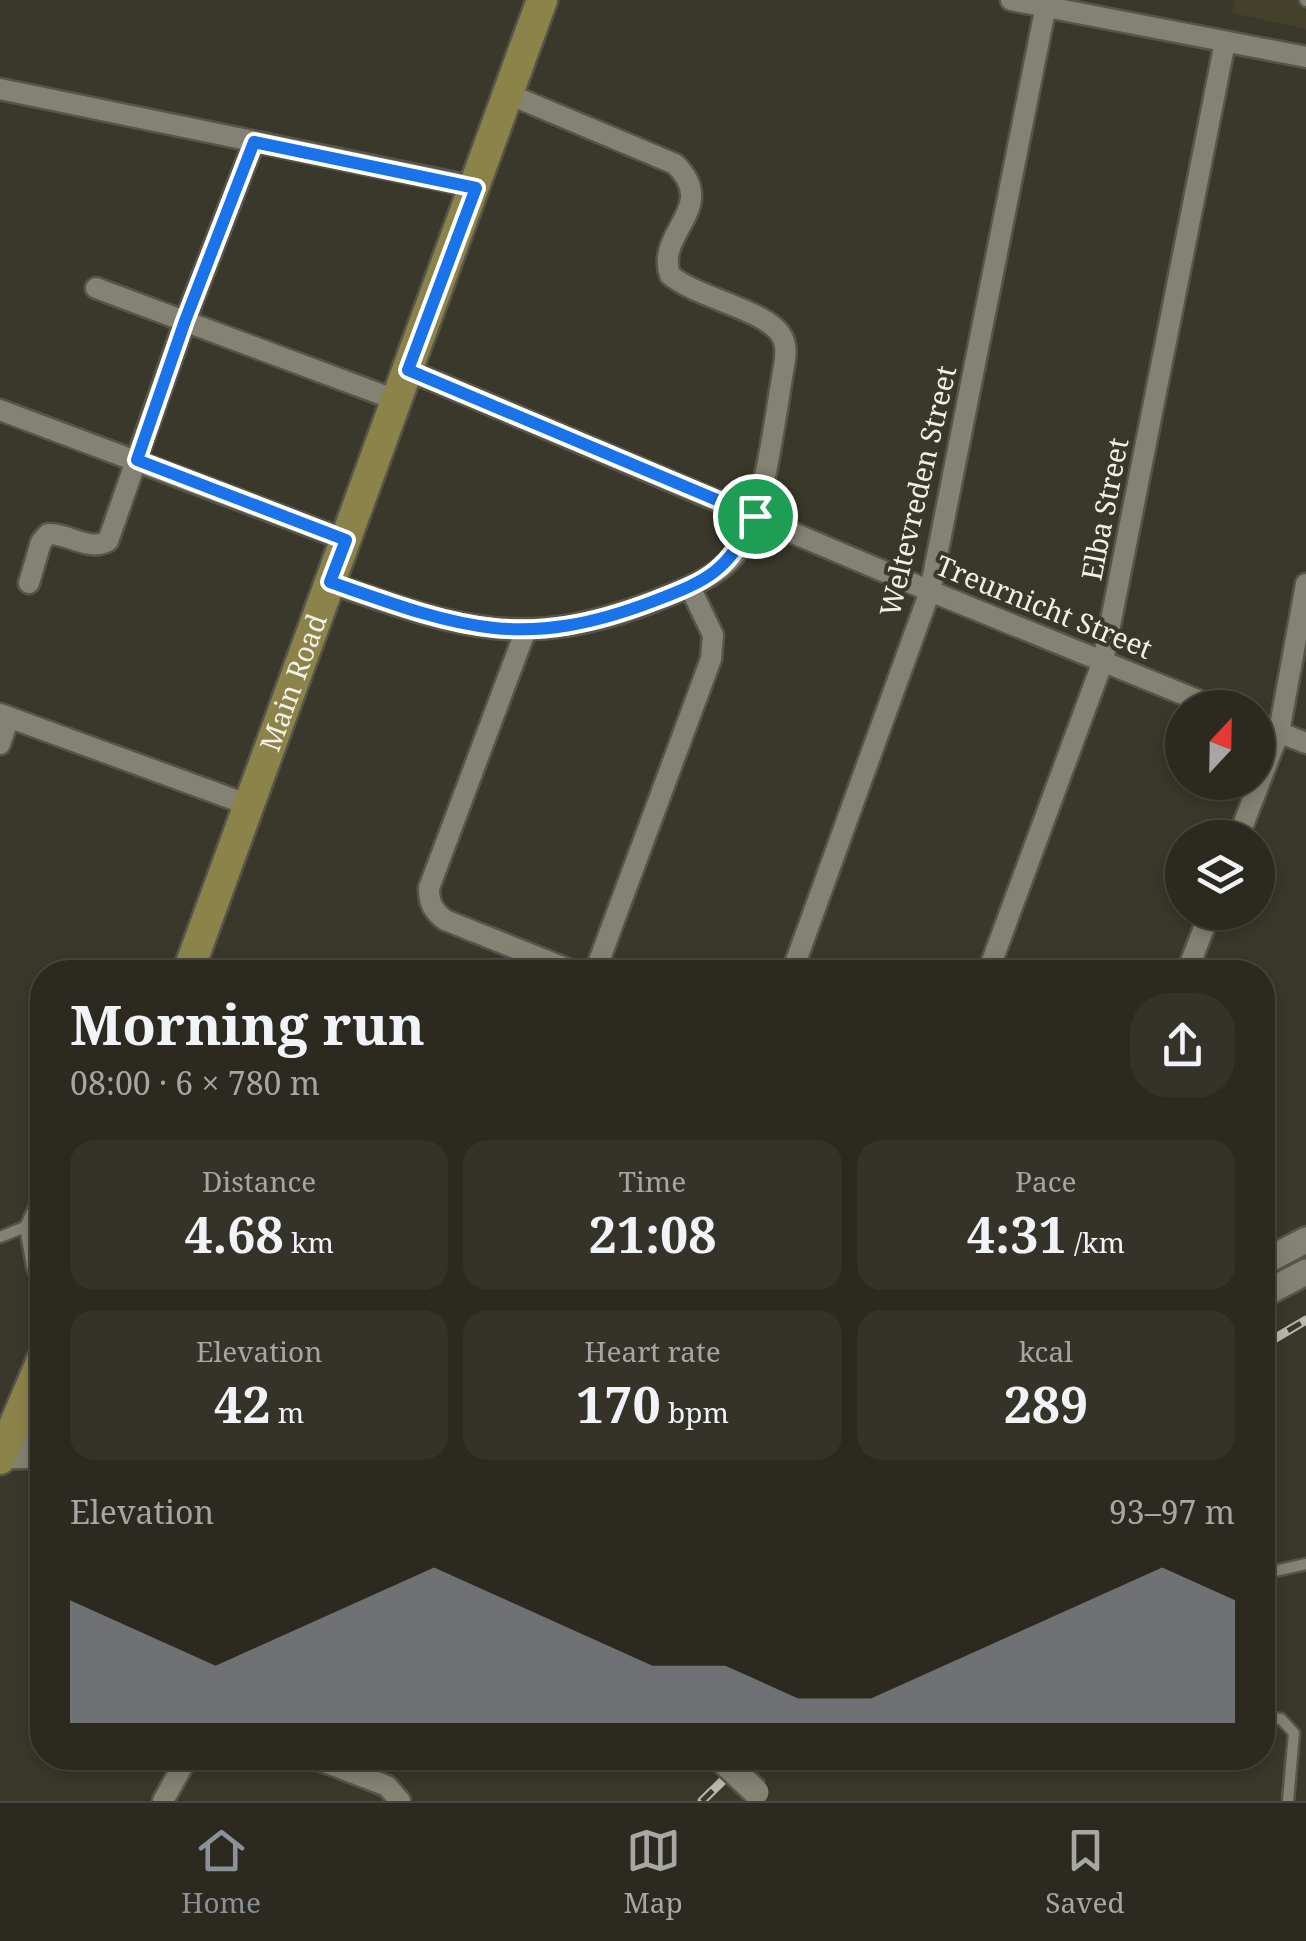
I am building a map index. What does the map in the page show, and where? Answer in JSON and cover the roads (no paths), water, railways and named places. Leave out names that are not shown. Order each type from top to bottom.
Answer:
[{"type":"main road","name":"Main Road","points":[[192,960],[542,0]]},
{"type":"main road","points":[[4,1450],[30,1388]]},
{"type":"street","points":[[1010,0],[1306,57]]},
{"type":"street","name":"Weltevreden Street","points":[[796,960],[930,591],[1046,4]]},
{"type":"street","name":"Elba Street","points":[[992,960],[1103,661],[1225,42]]},
{"type":"street","points":[[0,88],[476,188]]},
{"type":"street","points":[[330,582],[444,621],[525,632],[612,617],[690,587],[735,555],[755,516],[784,366],[785,344],[781,335],[765,320],[691,290],[670,275],[668,256],[692,200],[686,174],[675,164],[508,94]]},
{"type":"street","points":[[28,583],[41,542],[48,534],[94,545],[108,541],[185,321],[254,142]]},
{"type":"street","points":[[96,288],[396,400]]},
{"type":"street","name":"Treurnicht Street","points":[[408,370],[1173,690]]},
{"type":"street","points":[[0,410],[346,540]]},
{"type":"street","points":[[1245,820],[1278,732],[1306,584]]},
{"type":"street","points":[[598,960],[712,653],[714,635],[690,587]]},
{"type":"street","points":[[525,632],[429,897],[436,913],[445,920],[545,960]]},
{"type":"street","points":[[0,744],[4,716],[249,805]]},
{"type":"street","points":[[1275,731],[1306,744]]},
{"type":"street","points":[[1192,960],[1203,930]]},
{"type":"street","points":[[1275,1256],[1306,1240]]},
{"type":"street","points":[[1275,1288],[1306,1272]]},
{"type":"street","points":[[4,1450],[30,1438]]},
{"type":"street","points":[[4,1450],[30,1453]]},
{"type":"street","points":[[163,1801],[180,1770]]},
{"type":"street","points":[[345,1770],[387,1786],[400,1801]]},
{"type":"street","points":[[733,1770],[760,1796]]},
{"type":"lane","points":[[30,1216],[25,1227],[30,1256]]},
{"type":"lane","points":[[0,1237],[25,1227]]},
{"type":"lane","points":[[1275,1571],[1306,1564]]},
{"type":"lane","points":[[1275,1718],[1294,1732],[1288,1801]]},
{"type":"railway","points":[[1275,1338],[1306,1320]]},
{"type":"railway","points":[[702,1801],[734,1770]]}]
